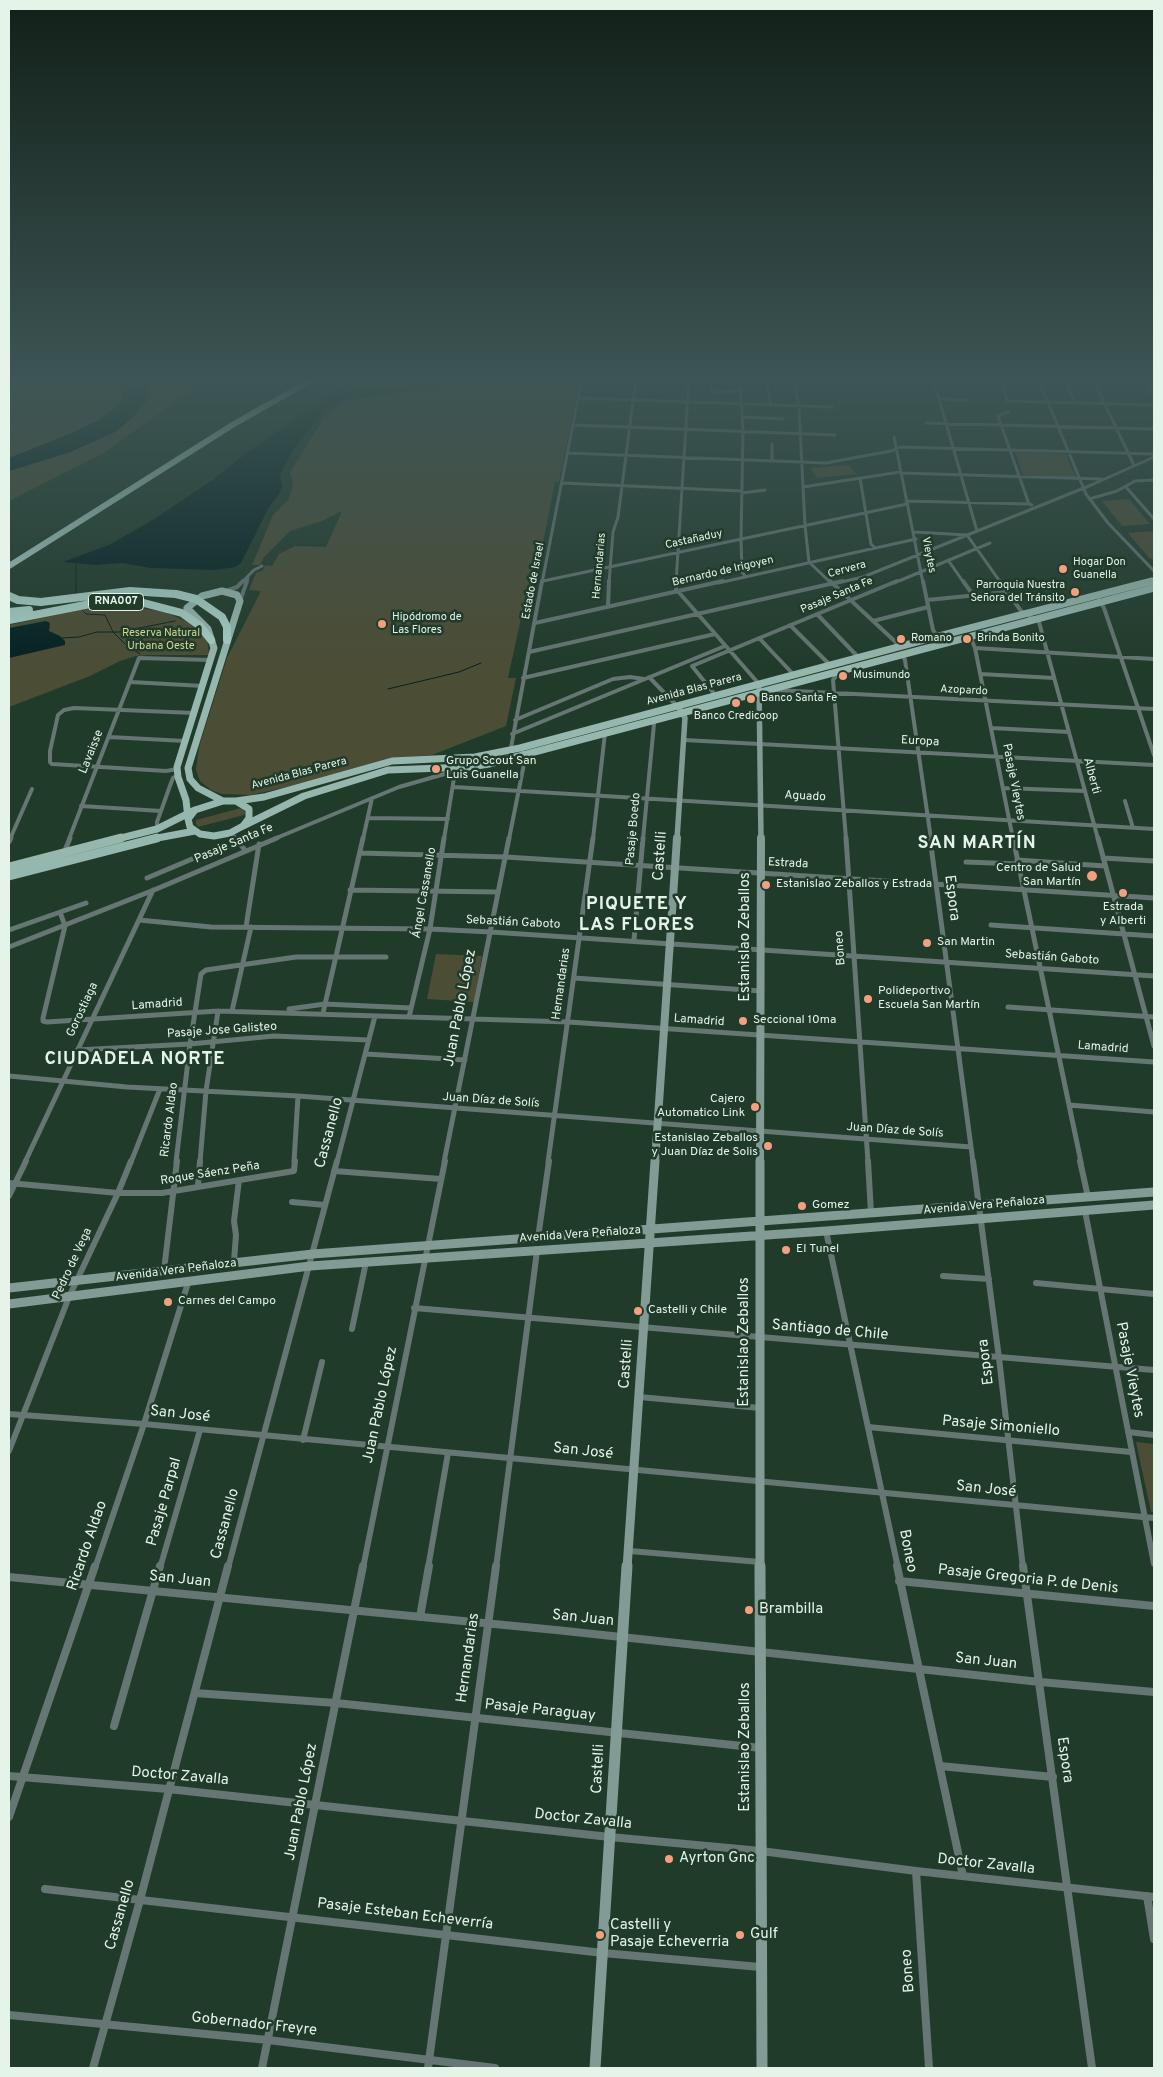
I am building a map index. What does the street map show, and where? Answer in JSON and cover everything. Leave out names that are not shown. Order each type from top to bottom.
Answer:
[{"type":"highway","points":[[9,558],[144,475]]},
{"type":"highway","points":[[9,566],[153,475]]},
{"type":"highway","points":[[9,570],[142,482]]},
{"type":"highway","name":"RNA007","points":[[9,612],[57,606],[121,592],[158,591],[196,599],[214,610],[224,620],[228,630],[227,640]]},
{"type":"highway","points":[[9,596],[18,600],[41,602],[121,592]]},
{"type":"highway","name":"RNA007","points":[[9,620],[90,604],[140,602],[182,613],[200,626],[211,640]]},
{"type":"main road","name":"Avenida Blas Parera","points":[[236,801],[264,797],[392,761],[511,754],[605,733],[760,692],[831,677],[838,672],[936,637],[1154,581]]},
{"type":"main road","name":"Avenida Blas Parera","points":[[522,752],[676,706],[859,658],[942,644],[1154,588]]},
{"type":"main road","points":[[195,831],[189,825],[190,814],[178,772],[185,741],[214,648],[205,626],[188,610],[188,606],[196,599],[213,592],[226,591],[237,595],[240,601],[188,762],[188,774],[194,784],[202,791],[223,801]]},
{"type":"main road","name":"Estanislao Zeballos","points":[[759,684],[761,744],[759,1132],[762,2068]]},
{"type":"main road","points":[[676,706],[684,713]]},
{"type":"main road","name":"Castelli","points":[[595,2068],[622,1637],[630,1551],[684,740],[684,713]]},
{"type":"main road","points":[[193,717],[202,720]]},
{"type":"main road","name":"Avenida Blas Parera","points":[[243,826],[287,803],[328,788],[388,770],[470,767],[511,754]]},
{"type":"main road","points":[[9,867],[157,829],[223,801],[236,801],[246,805],[250,811],[249,818],[243,826],[230,833],[207,835],[195,831],[177,833],[9,876]]},
{"type":"main road","name":"Avenida Vera Peñaloza","points":[[9,1288],[234,1261],[314,1254],[1154,1192]]},
{"type":"main road","name":"Avenida Vera Peñaloza","points":[[9,1304],[310,1266],[760,1236],[1154,1205]]},
{"type":"street","name":"Estado de Israel","points":[[511,754],[512,734],[564,475]]},
{"type":"street","name":"Hernandarias","points":[[608,607],[610,567],[614,546],[613,532],[618,517],[623,475]]},
{"type":"street","points":[[682,475],[677,553],[677,591],[759,684]]},
{"type":"street","points":[[743,475],[741,539],[742,572],[745,576]]},
{"type":"street","points":[[802,475],[809,562],[873,621],[901,650]]},
{"type":"street","points":[[802,487],[880,475]]},
{"type":"street","name":"Vieytes","points":[[901,475],[916,539],[933,630],[942,644]]},
{"type":"street","points":[[977,532],[960,475],[1102,479]]},
{"type":"street","points":[[1079,475],[1090,499],[1108,523],[1154,571]]},
{"type":"street","name":"Cervera","points":[[529,652],[865,576],[977,532],[1112,475]]},
{"type":"street","points":[[1020,476],[1029,504],[1034,507]]},
{"type":"street","points":[[860,478],[874,548]]},
{"type":"street","points":[[1090,499],[1117,491],[1135,480],[1154,480]]},
{"type":"street","points":[[562,483],[742,492],[765,490]]},
{"type":"street","points":[[1126,486],[1154,519]]},
{"type":"street","name":"Castañaduy","points":[[543,581],[907,503],[1029,504]]},
{"type":"street","points":[[1021,504],[1029,509]]},
{"type":"street","points":[[1145,508],[1154,509]]},
{"type":"street","points":[[914,532],[967,535],[1021,611],[1035,619]]},
{"type":"street","name":"Bernardo de Irigoyen","points":[[535,622],[916,539]]},
{"type":"street","name":"Pasaje Santa Fe","points":[[716,696],[692,666],[990,543]]},
{"type":"street","points":[[948,560],[973,595]]},
{"type":"street","points":[[226,591],[237,587],[254,570],[262,566]]},
{"type":"street","points":[[240,601],[249,577]]},
{"type":"street","points":[[927,600],[1008,592]]},
{"type":"street","points":[[1094,596],[1101,602],[1154,755]]},
{"type":"street","points":[[873,621],[928,607]]},
{"type":"street","points":[[817,614],[859,658]]},
{"type":"street","name":"Alberti","points":[[1035,619],[1039,622],[1048,653],[1154,1046]]},
{"type":"street","points":[[790,625],[831,666]]},
{"type":"street","points":[[523,678],[715,634]]},
{"type":"street","name":"Pasaje Vieytes","points":[[970,636],[975,648],[1039,967],[1088,1198]]},
{"type":"street","points":[[758,638],[794,675]]},
{"type":"street","points":[[512,734],[725,646]]},
{"type":"street","points":[[975,648],[1154,659]]},
{"type":"street","name":"Espora","points":[[901,650],[905,660],[937,884],[999,1358],[1026,1594],[1040,1682],[1092,2068]]},
{"type":"street","name":"Lavaisse","points":[[64,853],[139,658],[211,660]]},
{"type":"street","points":[[820,669],[831,677]]},
{"type":"street","points":[[980,674],[1054,678]]},
{"type":"street","points":[[515,720],[613,679],[630,676],[647,678],[676,706]]},
{"type":"street","name":"Boneo","points":[[831,677],[835,693],[840,748],[871,1214]]},
{"type":"street","points":[[131,682],[203,686]]},
{"type":"street","name":"Azopardo","points":[[773,689],[1154,709]]},
{"type":"street","points":[[178,772],[59,766],[52,764],[50,758],[58,715],[64,710],[74,708],[193,717]]},
{"type":"street","name":"Pasaje Boedo","points":[[634,940],[654,724],[652,721]]},
{"type":"street","points":[[991,728],[1069,732]]},
{"type":"street","name":"Hernandarias","points":[[538,1238],[599,796],[605,733]]},
{"type":"street","points":[[109,738],[185,741]]},
{"type":"street","name":"Europa","points":[[684,740],[1154,765]]},
{"type":"street","name":"Juan Pablo López","points":[[262,2068],[506,857],[519,791],[522,752]]},
{"type":"street","name":"Pasaje Santa Fe","points":[[9,947],[154,890],[259,844],[399,787],[470,767]]},
{"type":"street","points":[[431,768],[438,772],[435,777]]},
{"type":"street","points":[[157,829],[161,811],[173,778],[178,772]]},
{"type":"street","name":"Ángel Cassanello","points":[[409,1017],[430,929],[455,772]]},
{"type":"street","name":"Aguado","points":[[454,787],[1154,829]]},
{"type":"street","points":[[1003,788],[1085,791]]},
{"type":"street","points":[[9,842],[32,789]]},
{"type":"street","points":[[323,1013],[372,798]]},
{"type":"street","points":[[1125,801],[1133,828]]},
{"type":"street","points":[[82,806],[161,811]]},
{"type":"street","points":[[368,818],[448,819]]},
{"type":"street","points":[[230,833],[245,850]]},
{"type":"street","points":[[147,878],[204,854],[239,843]]},
{"type":"street","points":[[232,1011],[248,927],[259,844]]},
{"type":"street","name":"Estrada","points":[[360,853],[506,857],[1154,898]]},
{"type":"street","points":[[1103,858],[1154,861]]},
{"type":"street","points":[[966,862],[1105,866]]},
{"type":"street","name":"Gorostiaga","points":[[9,1196],[12,1183],[154,890]]},
{"type":"street","points":[[350,890],[498,892]]},
{"type":"street","points":[[9,930],[86,903]]},
{"type":"street","points":[[60,912],[65,926]]},
{"type":"street","name":"Sebastián Gaboto","points":[[139,920],[211,927],[430,929],[491,932],[1154,976]]},
{"type":"street","points":[[991,924],[1154,936]]},
{"type":"street","name":"Lamadrid","points":[[65,926],[43,1021],[232,1011],[569,1022],[1154,1062]]},
{"type":"street","points":[[241,966],[296,957],[386,957]]},
{"type":"street","name":"Ricardo Aldao","points":[[164,1270],[190,1044],[201,974],[206,970],[241,966]]},
{"type":"street","points":[[574,978],[761,991]]},
{"type":"street","name":"Lamadrid","points":[[272,1012],[325,1004],[411,1008]]},
{"type":"street","points":[[1008,1007],[1154,1017]]},
{"type":"street","points":[[198,1186],[206,1091],[218,1011]]},
{"type":"street","name":"Cassanello","points":[[92,2068],[140,1900],[168,1790],[314,1254],[325,1205],[375,1016]]},
{"type":"street","name":"Pasaje Jose Galisteo","points":[[77,1050],[190,1044],[274,1036],[369,1040]]},
{"type":"street","points":[[366,1054],[465,1060]]},
{"type":"street","name":"Juan Díaz de Solís","points":[[9,1076],[971,1147]]},
{"type":"street","name":"Pedro de Vega","points":[[9,1451],[69,1297],[79,1280],[118,1193],[160,1088]]},
{"type":"street","name":"Roque Sáenz Peña","points":[[12,1183],[118,1193],[162,1193],[294,1171],[298,1096]]},
{"type":"street","points":[[1069,1105],[1154,1112]]},
{"type":"street","points":[[334,1171],[441,1179]]},
{"type":"street","points":[[234,1261],[236,1235],[234,1221],[239,1180]]},
{"type":"street","points":[[292,1202],[325,1205]]},
{"type":"street","name":"Pasaje Vieytes","points":[[1085,1210],[1154,1564]]},
{"type":"street","name":"Boneo","points":[[826,1231],[963,1876]]},
{"type":"street","name":"Hernandarias","points":[[428,2064],[511,1458],[537,1251]]},
{"type":"street","points":[[352,1329],[366,1262]]},
{"type":"street","points":[[943,1276],[988,1279]]},
{"type":"street","name":"Ricardo Aldao","points":[[9,1817],[144,1424],[188,1282]]},
{"type":"street","points":[[1036,1283],[1154,1294]]},
{"type":"street","name":"Santiago de Chile","points":[[414,1308],[1154,1370]]},
{"type":"street","points":[[303,1440],[322,1362]]},
{"type":"street","points":[[639,1397],[760,1408]]},
{"type":"street","name":"San José","points":[[9,1414],[144,1424],[1154,1518]]},
{"type":"street","name":"Pasaje Simoniello","points":[[868,1427],[1131,1452]]},
{"type":"street","name":"Pasaje Parpal","points":[[114,1726],[200,1430]]},
{"type":"street","points":[[1128,1432],[1154,1435]]},
{"type":"street","points":[[420,1617],[448,1453]]},
{"type":"street","points":[[630,1551],[761,1562]]},
{"type":"street","name":"San Juan","points":[[9,1577],[354,1610],[762,1651],[1040,1682],[1154,1692]]},
{"type":"street","name":"Pasaje Gregoria P. de Denis","points":[[899,1581],[1154,1606]]},
{"type":"street","name":"Pasaje Paraguay","points":[[195,1693],[336,1702],[616,1734],[761,1748]]},
{"type":"street","points":[[940,1766],[1053,1777]]},
{"type":"street","name":"Doctor Zavalla","points":[[9,1776],[316,1804],[610,1837],[761,1851],[916,1871],[1150,1896]]},
{"type":"street","name":"Boneo","points":[[916,1871],[929,2068]]},
{"type":"street","name":"Pasaje Esteban Echeverría","points":[[45,1889],[602,1953],[761,1967]]},
{"type":"street","points":[[1150,1896],[1154,1939]]},
{"type":"street","name":"Gobernador Freyre","points":[[9,2015],[268,2040],[428,2064],[495,2068]]},
{"type":"green space","points":[[9,475],[61,475],[9,501]]},
{"type":"green space","name":"Hipódromo de Las Flores","points":[[291,475],[560,475],[559,482],[555,482],[530,609],[523,609],[508,678],[516,678],[506,726],[432,755],[393,758],[292,786],[250,795],[222,794],[211,790],[200,781],[196,770],[199,747],[227,658],[261,591],[249,590],[256,573],[263,570],[265,565],[272,566],[279,554],[295,546],[326,547],[342,511],[322,521],[290,531],[264,557],[260,565],[252,565],[273,515],[289,499],[293,483]]},
{"type":"green space","points":[[815,475],[847,475],[817,478]]},
{"type":"green space","points":[[1075,475],[1076,477],[1023,476]]},
{"type":"green space","points":[[1129,499],[1150,524],[1122,526],[1102,501]]},
{"type":"green space","points":[[1154,531],[1154,559],[1150,559],[1128,533]]},
{"type":"green space","name":"Reserva Natural Urbana Oeste","points":[[126,606],[165,612],[188,622],[203,635],[208,644],[209,655],[136,656],[9,707],[9,625],[78,610]]},
{"type":"green space","points":[[241,808],[245,812],[244,815],[198,827],[196,824],[196,820]]},
{"type":"green space","points":[[436,954],[482,956],[474,1002],[427,999]]},
{"type":"green space","points":[[1136,1442],[1154,1444],[1154,1512],[1151,1512]]},
{"type":"water","points":[[219,475],[280,475],[282,487],[279,494],[269,507],[241,563],[235,567],[216,570],[151,568],[122,563],[96,565],[63,562],[109,545],[156,518]]},
{"type":"water","points":[[46,621],[50,623],[49,631],[60,636],[65,641],[65,645],[9,658],[9,628]]},
{"type":"waterway","points":[[76,565],[76,593]]},
{"type":"waterway","points":[[83,611],[86,614],[105,615],[113,632]]},
{"type":"waterway","points":[[113,632],[175,621]]},
{"type":"waterway","points":[[62,638],[79,637],[97,632],[113,632]]},
{"type":"waterway","points":[[113,632],[125,644]]},
{"type":"waterway","points":[[127,645],[140,654]]},
{"type":"waterway","points":[[388,689],[459,672],[481,663]]},
{"type":"place","name":"Hogar Don Guanella","points":[[1063,569]]},
{"type":"place","name":"Parroquia Nuestra Señora del Tránsito","points":[[1075,592]]},
{"type":"place","name":"Hipódromo de Las Flores","points":[[382,624]]},
{"type":"place","name":"Romano","points":[[901,639]]},
{"type":"place","name":"Brinda Bonito","points":[[967,639]]},
{"type":"place","name":"Musimundo","points":[[843,676]]},
{"type":"place","name":"Banco Santa Fe","points":[[751,699]]},
{"type":"place","name":"Banco Credicoop","points":[[736,703]]},
{"type":"place","name":"Grupo Scout San Luis Guanella","points":[[436,769]]},
{"type":"place","name":"Centro de Salud San Martín","points":[[1092,876]]},
{"type":"place","name":"Estanislao Zeballos y Estrada","points":[[766,885]]},
{"type":"place","name":"Estrada y Alberti","points":[[1123,893]]},
{"type":"place","name":"San Martin","points":[[927,943]]},
{"type":"place","name":"Polideportivo Escuela San Martín","points":[[868,999]]},
{"type":"place","name":"Seccional 10ma","points":[[743,1021]]},
{"type":"place","name":"Cajero Automatico Link","points":[[755,1107]]},
{"type":"place","name":"Estanislao Zeballos y Juan Díaz de Solis","points":[[768,1146]]},
{"type":"place","name":"Gomez","points":[[802,1206]]},
{"type":"place","name":"El Tunel","points":[[786,1250]]},
{"type":"place","name":"Carnes del Campo","points":[[168,1302]]},
{"type":"place","name":"Castelli y Chile","points":[[638,1311]]},
{"type":"place","name":"Brambilla","points":[[749,1610]]},
{"type":"place","name":"Ayrton Gnc","points":[[669,1859]]},
{"type":"place","name":"Castelli y Pasaje Echeverria","points":[[600,1935]]},
{"type":"place","name":"Gulf","points":[[740,1935]]},
{"type":"district","name":"SAN MARTÍN","points":[[977,844]]},
{"type":"district","name":"PIQUETE Y LAS FLORES","points":[[637,915]]},
{"type":"district","name":"CIUDADELA NORTE","points":[[135,1060]]}]
